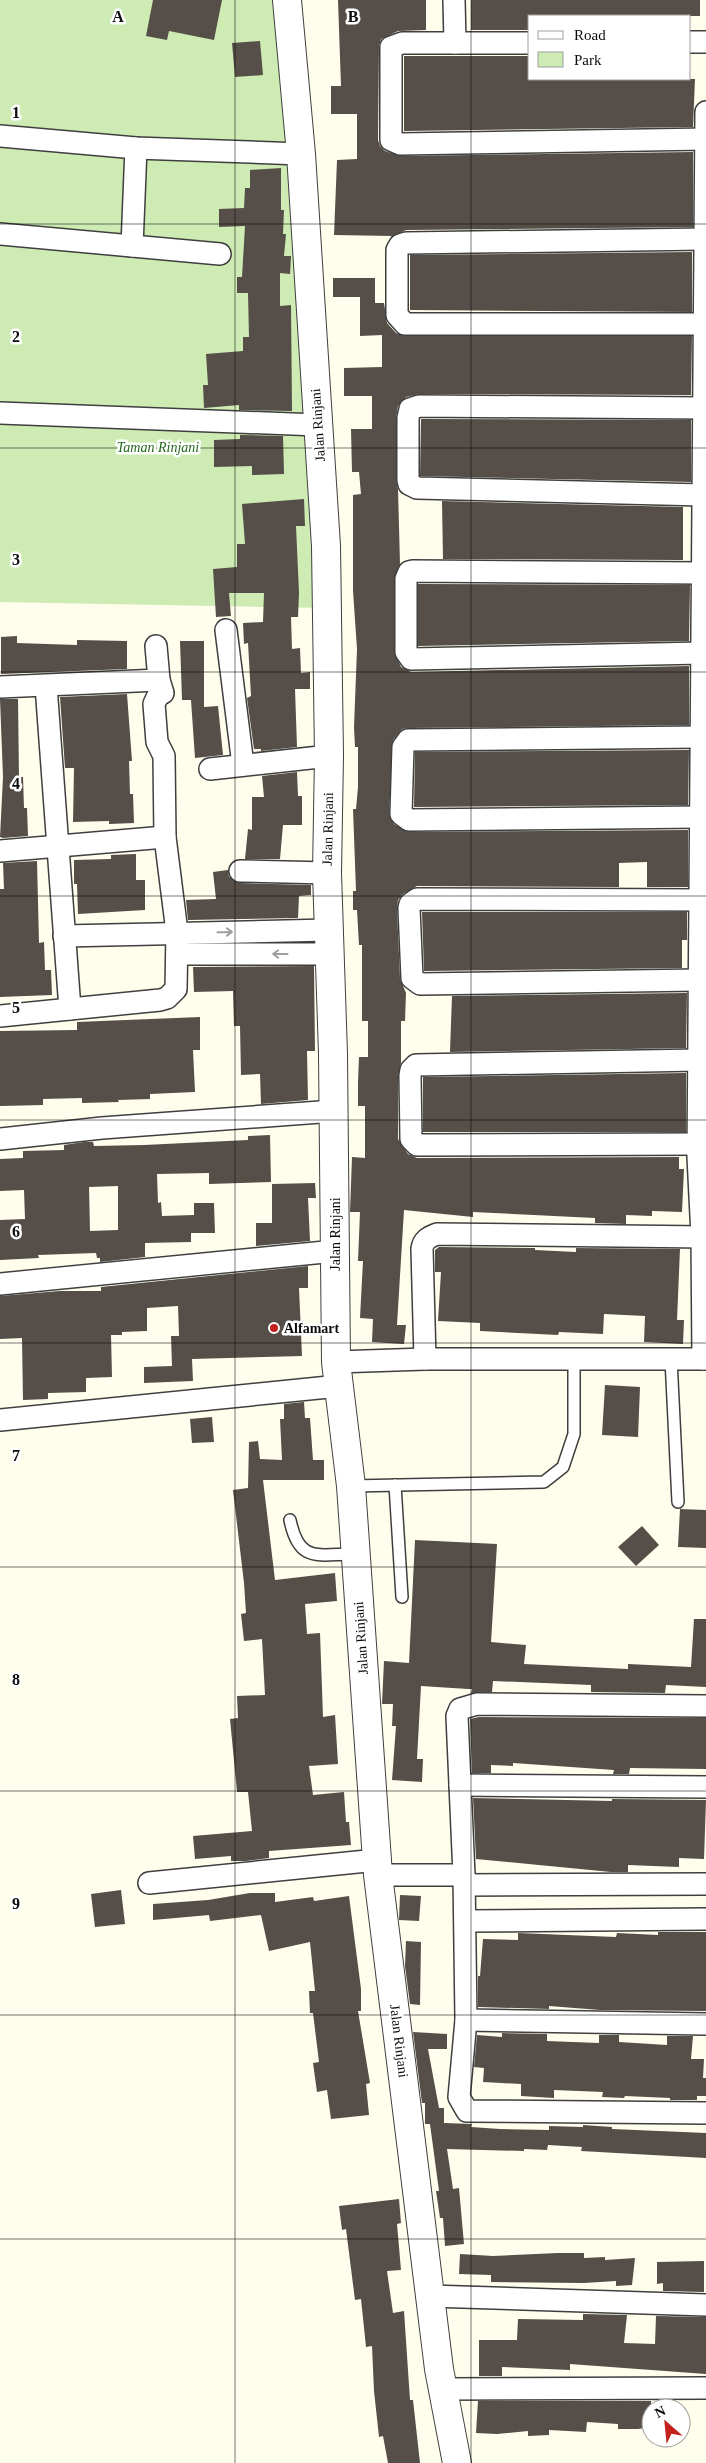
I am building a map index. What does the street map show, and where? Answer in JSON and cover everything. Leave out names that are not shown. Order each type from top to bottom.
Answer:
[{"type":"street","name":"Jalan Rinjani","points":[[287,0],[301,154],[326,546],[329,756],[327,873],[334,1111],[338,1374],[351,1486],[377,1867],[430,2296],[443,2388],[457,2463]]},
{"type":"street","points":[[454,0],[455,43]]},
{"type":"street","points":[[691,42],[706,42]]},
{"type":"street","points":[[528,43],[402,43],[391,47],[390,138],[393,142],[400,144],[706,139]]},
{"type":"street","points":[[0,1420],[338,1374],[425,1359],[704,1359],[701,1072],[706,112]]},
{"type":"street","points":[[0,136],[136,148],[301,154]]},
{"type":"street","points":[[132,246],[136,148]]},
{"type":"street","points":[[0,234],[220,254]]},
{"type":"street","points":[[705,331],[405,324],[397,315],[397,250],[400,245],[406,243],[706,239]]},
{"type":"street","points":[[704,408],[420,406],[410,409],[408,418],[408,480],[409,484],[417,488],[704,505]]},
{"type":"street","points":[[0,413],[318,425]]},
{"type":"street","points":[[703,662],[411,659],[406,652],[406,579],[410,572],[413,571],[704,581]]},
{"type":"street","points":[[226,630],[243,765]]},
{"type":"street","points":[[0,1016],[167,998],[176,989],[177,932],[165,837],[164,756],[157,742],[155,714],[156,698],[160,684],[156,646]]},
{"type":"street","points":[[0,688],[160,684]]},
{"type":"street","points":[[46,686],[70,1009]]},
{"type":"street","points":[[703,744],[408,740],[403,747],[401,814],[409,820],[703,825]]},
{"type":"street","points":[[210,769],[329,756]]},
{"type":"street","points":[[0,851],[165,837]]},
{"type":"street","points":[[240,871],[327,873]]},
{"type":"street","points":[[702,984],[415,983],[412,978],[408,913],[410,904],[417,899],[703,900]]},
{"type":"street","points":[[64,936],[177,932],[329,942]]},
{"type":"street","points":[[177,954],[329,942]]},
{"type":"street","points":[[701,1072],[416,1065],[413,1067],[410,1076],[411,1139],[414,1144],[701,1153]]},
{"type":"street","points":[[0,1139],[102,1128],[334,1111]]},
{"type":"street","points":[[425,1359],[422,1249],[423,1244],[428,1238],[437,1234],[704,1236]]},
{"type":"street","points":[[0,1284],[335,1251]]},
{"type":"street","points":[[706,1706],[477,1704],[460,1709],[457,1716],[465,1880],[466,2020],[459,2096],[467,2111],[706,2113]]},
{"type":"street","points":[[460,1785],[706,1787]]},
{"type":"street","points":[[149,1883],[377,1867],[465,1880],[706,1884]]},
{"type":"street","points":[[465,1921],[706,1919]]},
{"type":"street","points":[[466,2020],[706,2024]]},
{"type":"street","points":[[430,2296],[706,2306]]},
{"type":"street","points":[[443,2388],[706,2388]]},
{"type":"lane","points":[[351,1486],[544,1482],[563,1467],[574,1434],[574,1360]]},
{"type":"lane","points":[[671,1360],[678,1502]]},
{"type":"lane","points":[[395,1485],[402,1597]]},
{"type":"lane","points":[[290,1520],[294,1537],[299,1547],[308,1554],[356,1554]]},
{"type":"green space","name":"Taman Rinjani","points":[[0,0],[287,0],[327,608],[0,602]]},
{"type":"building","points":[[153,0],[222,0],[214,40],[169,31],[167,40],[146,36]]},
{"type":"building","points":[[338,0],[426,0],[426,30],[398,31],[381,39],[379,46],[378,140],[380,146],[385,151],[400,156],[693,152],[693,227],[406,230],[393,236],[334,235],[337,160],[357,159],[357,114],[331,114],[331,86],[341,86]]},
{"type":"building","points":[[471,0],[700,0],[700,16],[528,15],[528,30],[471,30]]},
{"type":"building","points":[[260,41],[263,75],[235,77],[232,43]]},
{"type":"building","points":[[404,56],[528,56],[528,80],[695,79],[693,127],[404,131]]},
{"type":"building","points":[[281,168],[281,210],[284,210],[283,234],[286,234],[284,256],[291,256],[290,274],[280,273],[280,306],[291,305],[292,411],[239,410],[239,405],[204,408],[203,385],[208,385],[206,354],[243,351],[243,337],[249,337],[248,293],[237,293],[237,277],[242,277],[245,226],[219,227],[219,209],[244,208],[245,188],[250,188],[250,170]]},
{"type":"building","points":[[692,252],[692,312],[410,310],[410,255]]},
{"type":"building","points":[[333,278],[375,278],[375,303],[384,303],[387,323],[396,333],[405,336],[692,336],[691,395],[419,394],[406,397],[398,406],[396,418],[396,480],[398,489],[400,564],[394,579],[394,652],[401,667],[411,672],[689,666],[689,725],[408,728],[402,729],[393,740],[389,814],[394,824],[409,832],[688,830],[688,887],[647,887],[647,862],[619,863],[619,887],[417,886],[403,894],[398,900],[400,979],[406,993],[405,1021],[401,1021],[401,1063],[398,1076],[398,1139],[408,1154],[417,1158],[679,1157],[679,1169],[684,1169],[682,1212],[652,1211],[652,1216],[626,1215],[626,1224],[595,1223],[595,1218],[473,1212],[473,1217],[404,1210],[397,1325],[406,1325],[404,1344],[372,1342],[373,1319],[360,1318],[363,1261],[358,1261],[360,1212],[350,1212],[352,1157],[365,1158],[365,1106],[358,1106],[359,1057],[368,1057],[368,1021],[362,1021],[362,945],[359,945],[357,910],[353,910],[353,891],[356,891],[353,809],[356,809],[358,787],[358,747],[355,747],[354,727],[357,649],[353,591],[353,495],[361,494],[359,472],[352,472],[351,429],[372,429],[372,396],[344,396],[344,368],[382,367],[382,335],[360,336],[360,297],[333,297]]},
{"type":"building","points":[[421,419],[691,420],[691,482],[420,476]]},
{"type":"building","points":[[240,435],[283,436],[284,474],[252,475],[252,466],[214,467],[214,440],[240,439]]},
{"type":"building","points":[[304,499],[305,526],[296,526],[299,593],[298,617],[291,617],[292,649],[300,648],[301,673],[310,672],[310,689],[295,689],[297,747],[261,751],[261,749],[254,749],[247,698],[251,696],[248,643],[244,644],[243,623],[263,622],[264,593],[229,593],[231,616],[216,617],[213,569],[237,567],[237,544],[245,544],[242,504]]},
{"type":"building","points":[[442,501],[683,507],[683,560],[443,559]]},
{"type":"building","points":[[418,584],[690,585],[689,641],[418,646]]},
{"type":"building","points":[[17,636],[17,643],[77,645],[77,640],[127,641],[127,669],[1,674],[1,637]]},
{"type":"building","points":[[180,641],[204,641],[204,707],[218,706],[223,755],[195,758],[191,700],[182,700]]},
{"type":"building","points":[[127,694],[132,761],[129,761],[130,794],[133,794],[134,823],[109,824],[109,821],[73,822],[74,768],[65,768],[60,697]]},
{"type":"building","points":[[0,699],[18,699],[19,777],[23,777],[24,808],[27,808],[28,836],[0,837],[3,777]]},
{"type":"building","points":[[689,750],[688,805],[414,807],[415,752]]},
{"type":"building","points":[[297,772],[298,796],[302,796],[302,825],[283,825],[280,859],[245,859],[248,829],[252,830],[252,797],[264,797],[262,776]]},
{"type":"building","points":[[136,854],[136,880],[145,880],[145,910],[78,914],[77,884],[74,884],[74,860],[111,859],[111,855]]},
{"type":"building","points":[[37,861],[39,943],[44,942],[45,970],[51,970],[52,995],[0,997],[0,889],[4,889],[3,863]]},
{"type":"building","points":[[228,870],[229,877],[239,883],[311,885],[311,895],[299,896],[298,918],[188,920],[186,900],[216,899],[213,872]]},
{"type":"building","points":[[422,912],[687,912],[687,940],[682,940],[682,968],[424,971]]},
{"type":"building","points":[[314,966],[315,1051],[307,1051],[308,1100],[261,1104],[260,1074],[241,1075],[240,1026],[234,1026],[233,991],[194,992],[193,967]]},
{"type":"building","points":[[687,993],[686,1048],[450,1052],[452,996]]},
{"type":"building","points":[[200,1017],[200,1050],[193,1050],[195,1092],[150,1094],[150,1099],[118,1100],[119,1102],[82,1103],[82,1098],[43,1099],[43,1105],[0,1106],[0,1031],[77,1030],[77,1022]]},
{"type":"building","points":[[686,1073],[686,1132],[423,1132],[423,1077]]},
{"type":"building","points":[[270,1135],[271,1182],[209,1184],[209,1173],[157,1174],[158,1203],[161,1202],[162,1216],[194,1215],[194,1203],[214,1203],[215,1233],[191,1233],[191,1242],[145,1243],[145,1257],[100,1262],[100,1258],[97,1258],[96,1253],[38,1255],[39,1258],[0,1260],[0,1220],[25,1219],[24,1190],[0,1191],[0,1159],[23,1158],[23,1151],[64,1150],[64,1145],[84,1142],[93,1142],[94,1146],[144,1145],[248,1140],[248,1136]],"holes":[[[118,1186],[118,1230],[90,1231],[89,1187]]]},
{"type":"building","points":[[315,1183],[316,1198],[308,1198],[310,1241],[256,1246],[256,1223],[272,1223],[272,1184]]},
{"type":"building","points":[[439,1247],[535,1248],[535,1250],[576,1252],[576,1248],[680,1249],[677,1320],[684,1320],[683,1344],[644,1342],[645,1316],[604,1314],[603,1334],[559,1332],[558,1335],[480,1331],[480,1323],[438,1321],[441,1272],[435,1272],[435,1250]]},
{"type":"building","points":[[308,1266],[308,1288],[299,1288],[302,1356],[192,1359],[193,1381],[144,1383],[144,1367],[172,1366],[171,1336],[179,1336],[178,1306],[147,1308],[147,1331],[122,1332],[122,1335],[111,1335],[112,1377],[86,1378],[86,1392],[48,1393],[48,1399],[23,1400],[22,1338],[0,1339],[0,1296],[60,1291],[101,1291],[101,1287]]},
{"type":"building","points":[[605,1385],[640,1387],[638,1437],[602,1435]]},
{"type":"building","points":[[304,1402],[305,1418],[310,1418],[313,1460],[324,1460],[324,1480],[263,1480],[275,1580],[335,1573],[337,1601],[305,1604],[307,1634],[320,1633],[323,1717],[335,1715],[338,1764],[309,1766],[313,1795],[344,1792],[346,1822],[349,1822],[351,1845],[269,1851],[269,1858],[246,1861],[231,1861],[231,1856],[195,1859],[193,1836],[252,1831],[248,1792],[237,1792],[230,1719],[238,1718],[237,1696],[265,1695],[262,1639],[244,1641],[241,1614],[246,1613],[244,1583],[233,1490],[248,1488],[249,1442],[258,1441],[260,1459],[282,1460],[280,1419],[284,1419],[284,1404]]},
{"type":"building","points":[[212,1417],[214,1442],[192,1443],[190,1419]]},
{"type":"building","points":[[680,1509],[706,1510],[706,1548],[678,1547]]},
{"type":"building","points":[[642,1526],[659,1545],[636,1566],[618,1547]]},
{"type":"building","points":[[415,1540],[497,1544],[491,1642],[526,1645],[524,1664],[628,1669],[628,1664],[691,1667],[694,1619],[706,1619],[706,1687],[666,1685],[665,1693],[591,1692],[591,1685],[493,1681],[492,1692],[471,1693],[472,1689],[421,1686],[417,1759],[423,1759],[422,1782],[392,1780],[396,1726],[392,1726],[393,1704],[382,1704],[384,1661],[409,1663]]},
{"type":"building","points":[[479,1717],[706,1718],[706,1769],[630,1768],[629,1774],[613,1774],[614,1770],[513,1763],[513,1766],[491,1765],[491,1773],[472,1773],[470,1719]]},
{"type":"building","points":[[473,1798],[612,1801],[612,1799],[706,1800],[704,1859],[679,1858],[679,1867],[628,1865],[628,1872],[611,1872],[476,1859]]},
{"type":"building","points":[[121,1890],[125,1924],[95,1927],[91,1894]]},
{"type":"building","points":[[250,1893],[275,1893],[275,1902],[313,1897],[314,1901],[349,1896],[361,1989],[361,2011],[358,2011],[370,2083],[366,2084],[369,2115],[331,2119],[327,2090],[317,2092],[313,2063],[319,2062],[313,2013],[310,2013],[309,1991],[315,1991],[310,1942],[269,1951],[261,1915],[210,1921],[209,1915],[153,1920],[153,1904],[208,1900]]},
{"type":"building","points":[[400,1895],[421,1896],[419,1921],[399,1920]]},
{"type":"building","points":[[658,1932],[706,1932],[706,2011],[600,2010],[549,2006],[549,2009],[478,2007],[478,1976],[480,1976],[483,1939],[518,1940],[518,1933],[616,1937],[617,1933],[658,1935]]},
{"type":"building","points":[[406,1941],[421,1942],[420,2005],[410,2004],[405,1966]]},
{"type":"building","points":[[413,2032],[447,2034],[447,2049],[428,2049],[439,2108],[444,2108],[444,2123],[472,2124],[471,2127],[500,2129],[549,2130],[549,2126],[583,2127],[583,2125],[612,2127],[612,2129],[706,2133],[706,2158],[581,2151],[582,2147],[548,2145],[547,2150],[524,2149],[524,2151],[447,2149],[453,2189],[459,2188],[464,2244],[445,2246],[443,2218],[440,2218],[436,2191],[439,2191],[430,2124],[425,2124],[425,2103],[422,2103]]},
{"type":"building","points":[[502,2033],[547,2034],[547,2041],[599,2043],[599,2035],[619,2035],[619,2042],[667,2045],[667,2036],[693,2036],[691,2059],[704,2059],[703,2078],[706,2078],[706,2096],[697,2096],[697,2100],[670,2100],[670,2098],[625,2096],[624,2098],[602,2097],[603,2092],[554,2090],[554,2098],[521,2096],[521,2084],[483,2082],[484,2068],[474,2067],[477,2035],[502,2037]]},
{"type":"building","points":[[399,2199],[401,2223],[397,2224],[401,2270],[387,2271],[393,2313],[404,2311],[410,2400],[413,2400],[420,2463],[388,2463],[383,2436],[379,2437],[372,2346],[366,2347],[361,2299],[355,2300],[346,2229],[342,2230],[339,2206]]},
{"type":"building","points":[[584,2253],[584,2258],[605,2257],[605,2260],[635,2258],[632,2285],[616,2286],[616,2281],[584,2283],[491,2282],[491,2275],[459,2274],[460,2254],[493,2256]]},
{"type":"building","points":[[704,2261],[704,2292],[663,2291],[663,2283],[657,2284],[657,2262]]},
{"type":"building","points":[[583,2314],[627,2315],[624,2343],[655,2344],[656,2316],[706,2317],[706,2374],[570,2364],[570,2370],[502,2367],[502,2376],[479,2376],[479,2340],[517,2340],[518,2319],[583,2320]]},
{"type":"building","points":[[478,2401],[641,2401],[641,2429],[618,2429],[618,2424],[587,2422],[586,2432],[549,2430],[549,2435],[528,2436],[528,2431],[497,2434],[476,2433]]},
{"type":"place","name":"Alfamart","points":[[274,1328]]}]
